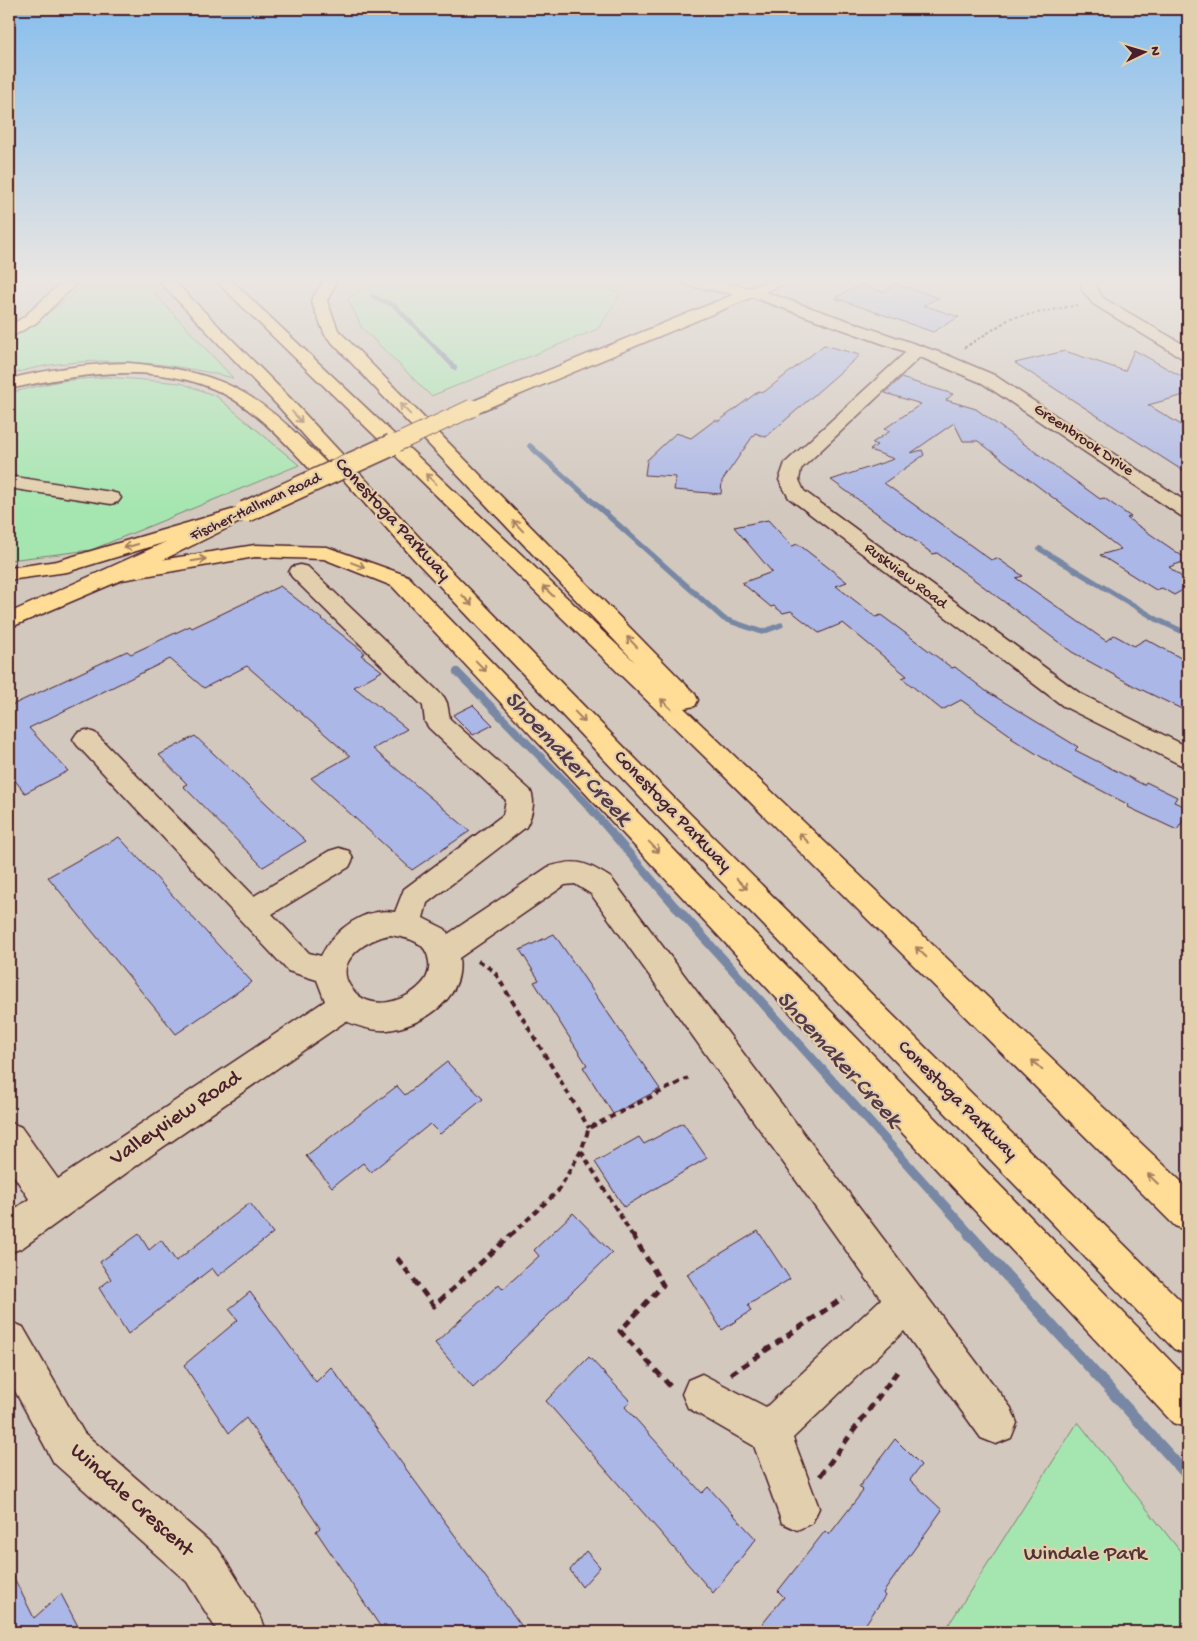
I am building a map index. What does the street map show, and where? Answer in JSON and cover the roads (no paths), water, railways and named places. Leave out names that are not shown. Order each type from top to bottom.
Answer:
[{"type":"main road","name":"Conestoga Parkway","points":[[241,358],[284,402],[422,554],[659,800],[1188,1335]]},
{"type":"main road","points":[[304,358],[713,750],[1188,1213]]},
{"type":"main road","points":[[356,358],[685,698],[713,750]]},
{"type":"main road","name":"Fischer-Hallman Road","points":[[9,621],[116,574],[245,512],[472,408],[593,358]]},
{"type":"main road","points":[[9,384],[54,374],[128,369],[159,371],[219,385],[264,413],[380,528],[422,554]]},
{"type":"main road","points":[[9,574],[59,567],[245,512]]},
{"type":"main road","points":[[116,574],[255,551],[327,553],[400,581],[1188,1408]]},
{"type":"street","name":"Ruskview Road","points":[[910,358],[792,467],[789,480],[796,494],[1025,667],[1072,700],[1188,758]]},
{"type":"street","name":"Greenbrook Drive","points":[[936,358],[971,370],[996,384],[1188,512]]},
{"type":"street","points":[[9,482],[111,498]]},
{"type":"street","points":[[300,572],[435,703],[438,722],[520,797],[516,820],[414,897],[407,923]]},
{"type":"street","points":[[86,739],[299,962],[331,972]]},
{"type":"street","points":[[251,912],[339,859]]},
{"type":"street","points":[[460,956],[424,928],[407,923],[373,926],[357,933],[344,944],[336,957],[331,972],[332,984],[337,995],[345,1005],[360,1013],[378,1016],[398,1015],[416,1008],[432,996],[442,983],[446,967],[460,956],[558,875],[580,872],[601,886],[996,1424]]},
{"type":"street","name":"Valleyview Road","points":[[9,1235],[138,1144],[345,1005]]},
{"type":"street","points":[[9,1138],[53,1204]]},
{"type":"street","points":[[770,1432],[906,1302]]},
{"type":"street","name":"Windale Crescent","points":[[9,1341],[69,1448],[203,1566],[244,1632]]},
{"type":"street","points":[[702,1394],[770,1432],[797,1508]]},
{"type":"waterway","points":[[445,358],[455,368]]},
{"type":"waterway","points":[[530,446],[724,619],[762,632],[781,625]]},
{"type":"waterway","points":[[1040,549],[1158,620],[1188,634]]},
{"type":"waterway","name":"Shoemaker Creek","points":[[457,672],[585,802],[679,911]]},
{"type":"waterway","name":"Shoemaker Creek","points":[[678,909],[971,1235]]},
{"type":"waterway","name":"Shoemaker Creek","points":[[969,1234],[1188,1476]]},
{"type":"park label","name":"Windale Park","points":[[1085,1555]]}]
